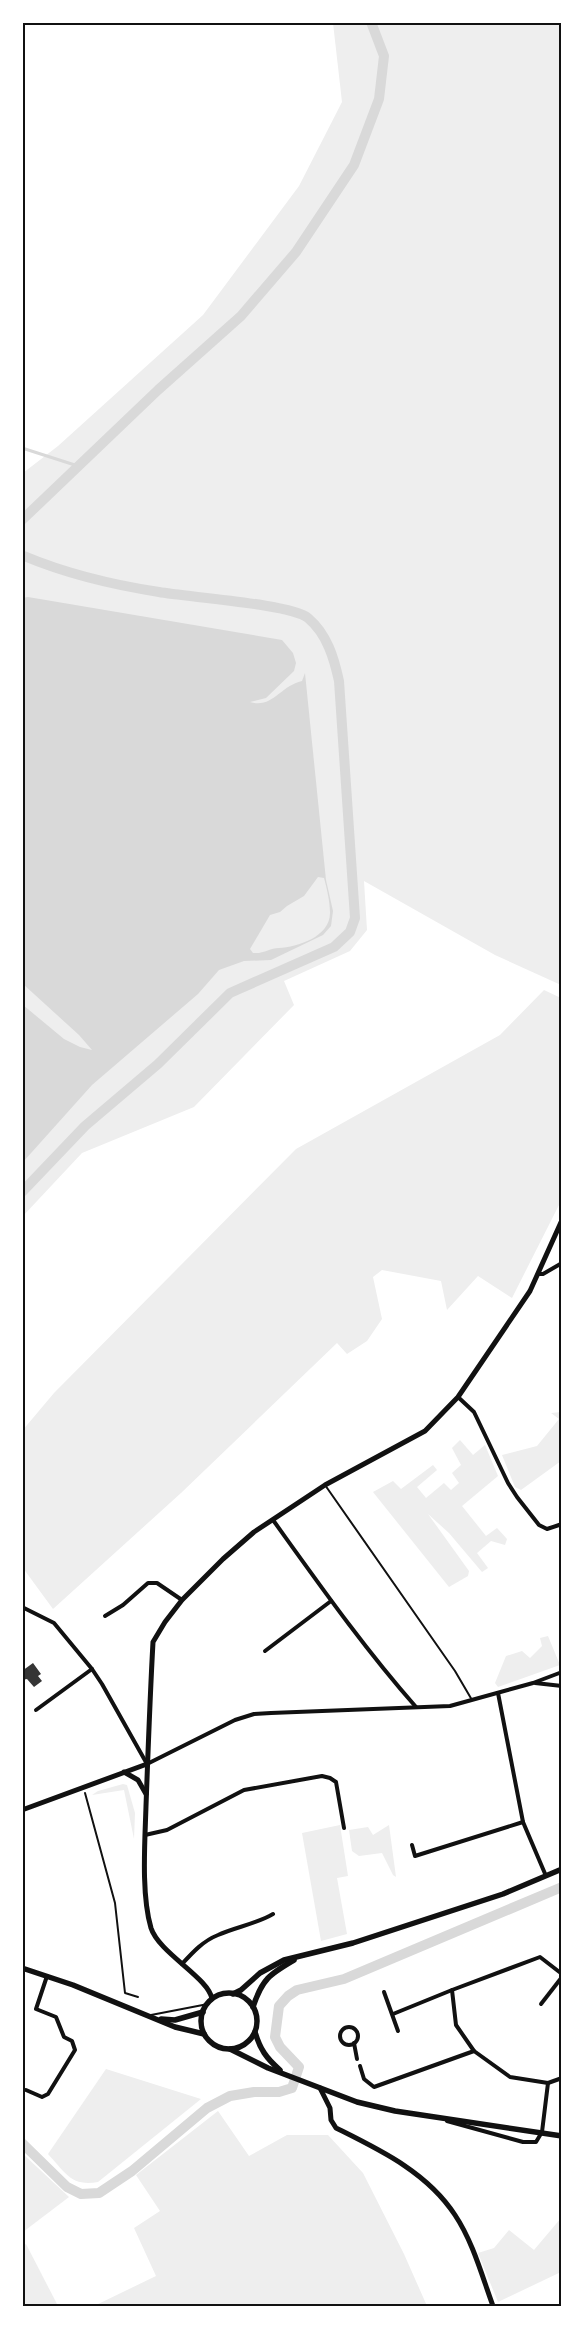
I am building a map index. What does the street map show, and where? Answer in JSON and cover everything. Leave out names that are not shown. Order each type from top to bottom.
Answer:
[{"type":"main road","points":[[204,2034],[201,2019],[210,2001],[219,1996],[234,1994],[266,1970],[284,1960],[354,1943],[494,1897],[562,1869]]},
{"type":"main road","points":[[230,2049],[245,2044],[255,2032],[257,2024],[253,2006],[258,1991],[266,1978],[298,1958]]},
{"type":"main road","points":[[22,1968],[48,1976],[175,2027],[204,2034],[215,2045],[230,2049],[268,2068],[283,2072],[357,2102],[394,2111],[562,2136]]},
{"type":"main road","points":[[234,1994],[241,1996],[253,2006]]},
{"type":"main road","points":[[152,2017],[175,2020],[203,2012]]},
{"type":"main road","points":[[255,2032],[259,2048],[265,2057],[283,2072]]},
{"type":"street","points":[[210,2001],[206,1987],[156,1938],[151,1927],[145,1880],[145,1835],[146,1764],[153,1642],[182,1600],[222,1559],[273,1520],[325,1485],[425,1431],[458,1397],[522,1303],[538,1274],[550,1243],[562,1220]]},
{"type":"street","points":[[538,1274],[543,1274],[562,1263]]},
{"type":"street","points":[[458,1397],[474,1412],[508,1483],[539,1524],[547,1529],[562,1524]]},
{"type":"street","points":[[273,1520],[384,1671],[416,1708]]},
{"type":"street","points":[[105,1616],[123,1605],[148,1583],[157,1583],[182,1600]]},
{"type":"street","points":[[265,1651],[331,1601]]},
{"type":"street","points":[[22,1607],[54,1623],[92,1669],[146,1764]]},
{"type":"street","points":[[36,1710],[92,1669]]},
{"type":"street","points":[[23,1810],[146,1764],[235,1720],[254,1714],[450,1706],[533,1683],[562,1672]]},
{"type":"street","points":[[533,1683],[562,1686]]},
{"type":"street","points":[[498,1693],[523,1822],[546,1876]]},
{"type":"street","points":[[124,1772],[138,1780],[146,1796]]},
{"type":"street","points":[[145,1835],[167,1830],[244,1790],[322,1776],[336,1782],[344,1828]]},
{"type":"street","points":[[412,1845],[415,1856],[523,1822]]},
{"type":"street","points":[[182,1964],[202,1944],[263,1920],[273,1914]]},
{"type":"street","points":[[393,2014],[540,1957],[562,1975],[541,2004]]},
{"type":"street","points":[[26,2090],[42,2098],[48,2094],[75,2050],[72,2041],[64,2037],[56,2018],[36,2009],[48,1976]]},
{"type":"street","points":[[452,1990],[456,2025],[474,2051],[510,2077],[548,2083],[562,2078]]},
{"type":"street","points":[[384,1992],[398,2031]]},
{"type":"street","points":[[354,2044],[343,2043],[341,2035],[343,2030],[348,2028],[356,2031],[358,2036],[354,2044],[357,2059]]},
{"type":"street","points":[[360,2066],[364,2079],[374,2087],[474,2051]]},
{"type":"street","points":[[429,2116],[529,2143],[536,2142],[542,2132],[548,2083]]},
{"type":"street","points":[[320,2088],[330,2108],[331,2120],[336,2128],[393,2157],[430,2186],[447,2203],[465,2234],[493,2306]]},
{"type":"lane","points":[[325,1485],[454,1671],[472,1701]]},
{"type":"lane","points":[[152,2017],[210,2001]]},
{"type":"path","points":[[84,1788],[115,1904],[125,1993],[138,1997]]},
{"type":"shaded area","points":[[333,23],[561,23],[561,985],[495,955],[364,881],[367,930],[350,951],[284,981],[294,1005],[194,1107],[82,1153],[23,1216],[23,473],[58,446],[203,315],[299,186],[342,102]]},
{"type":"shaded area","points":[[28,597],[282,640],[293,653],[296,663],[294,671],[266,698],[250,702],[258,703],[270,700],[288,687],[302,681],[305,673],[326,880],[333,911],[331,926],[323,935],[271,960],[244,961],[219,970],[198,994],[92,1085],[23,1162],[23,1005],[64,1039],[80,1047],[92,1050],[79,1035],[23,984],[22,598]],"holes":[[[318,877],[324,878],[330,913],[329,921],[325,928],[319,934],[303,943],[253,953],[250,949],[270,915],[280,912],[304,896]]]},
{"type":"shaded area","points":[[544,990],[561,998],[561,1201],[512,1298],[478,1276],[447,1310],[441,1281],[382,1270],[373,1277],[382,1319],[367,1341],[347,1354],[337,1343],[181,1493],[53,1609],[23,1568],[22,1431],[54,1393],[296,1149],[500,1035]]},
{"type":"shaded area","points":[[561,1412],[561,1461],[521,1490],[515,1487],[502,1455],[537,1446],[559,1419],[551,1413]]},
{"type":"shaded area","points":[[460,1440],[473,1455],[485,1445],[498,1476],[462,1506],[486,1536],[497,1528],[507,1539],[505,1545],[491,1541],[477,1553],[488,1568],[482,1572],[449,1533],[428,1514],[469,1571],[468,1576],[449,1587],[373,1492],[393,1481],[401,1489],[433,1465],[437,1470],[417,1487],[426,1498],[444,1483],[451,1490],[459,1483],[452,1473],[461,1465],[452,1448]]},
{"type":"shaded area","points":[[548,1636],[560,1665],[498,1687],[495,1683],[506,1656],[522,1651],[530,1658],[542,1646],[540,1638]]},
{"type":"shaded area","points":[[123,1784],[127,1785],[135,1813],[134,1839],[124,1790],[92,1795],[98,1791]]},
{"type":"shaded area","points":[[340,1825],[348,1876],[337,1878],[347,1934],[321,1941],[302,1833]]},
{"type":"shaded area","points":[[389,1825],[396,1877],[393,1875],[382,1853],[359,1856],[352,1851],[349,1830],[368,1827],[373,1835]]},
{"type":"shaded area","points":[[106,2069],[201,2099],[98,2182],[81,2182],[69,2177],[48,2154]]},
{"type":"shaded area","points":[[218,2111],[249,2156],[287,2135],[328,2135],[363,2173],[404,2254],[427,2306],[94,2306],[156,2276],[134,2228],[160,2211],[136,2175]]},
{"type":"shaded area","points":[[23,2154],[69,2197],[22,2232]]},
{"type":"shaded area","points":[[561,2218],[561,2272],[498,2302],[478,2253],[494,2248],[509,2230],[534,2250]]},
{"type":"shaded area","points":[[26,2244],[58,2306],[23,2306],[23,2246]]},
{"type":"building","points":[[33,1663],[41,1674],[38,1676],[42,1681],[34,1687],[27,1679],[22,1680],[22,1671]]},
{"type":"waterway","points":[[22,520],[158,390],[241,316],[296,252],[354,165],[379,99],[384,56],[371,22]]},
{"type":"waterway","points":[[22,448],[78,466]]},
{"type":"waterway","points":[[22,1192],[85,1126],[158,1064],[230,993],[334,947],[350,932],[355,918],[339,681],[329,647],[315,624],[298,613],[282,609],[125,586],[74,573],[24,556]]},
{"type":"waterway","points":[[22,2143],[67,2187],[81,2194],[99,2193],[132,2171],[207,2108],[230,2096],[254,2092],[279,2092],[292,2088],[299,2067],[280,2047],[275,2037],[279,2006],[297,1990],[344,1979],[562,1887]]}]
